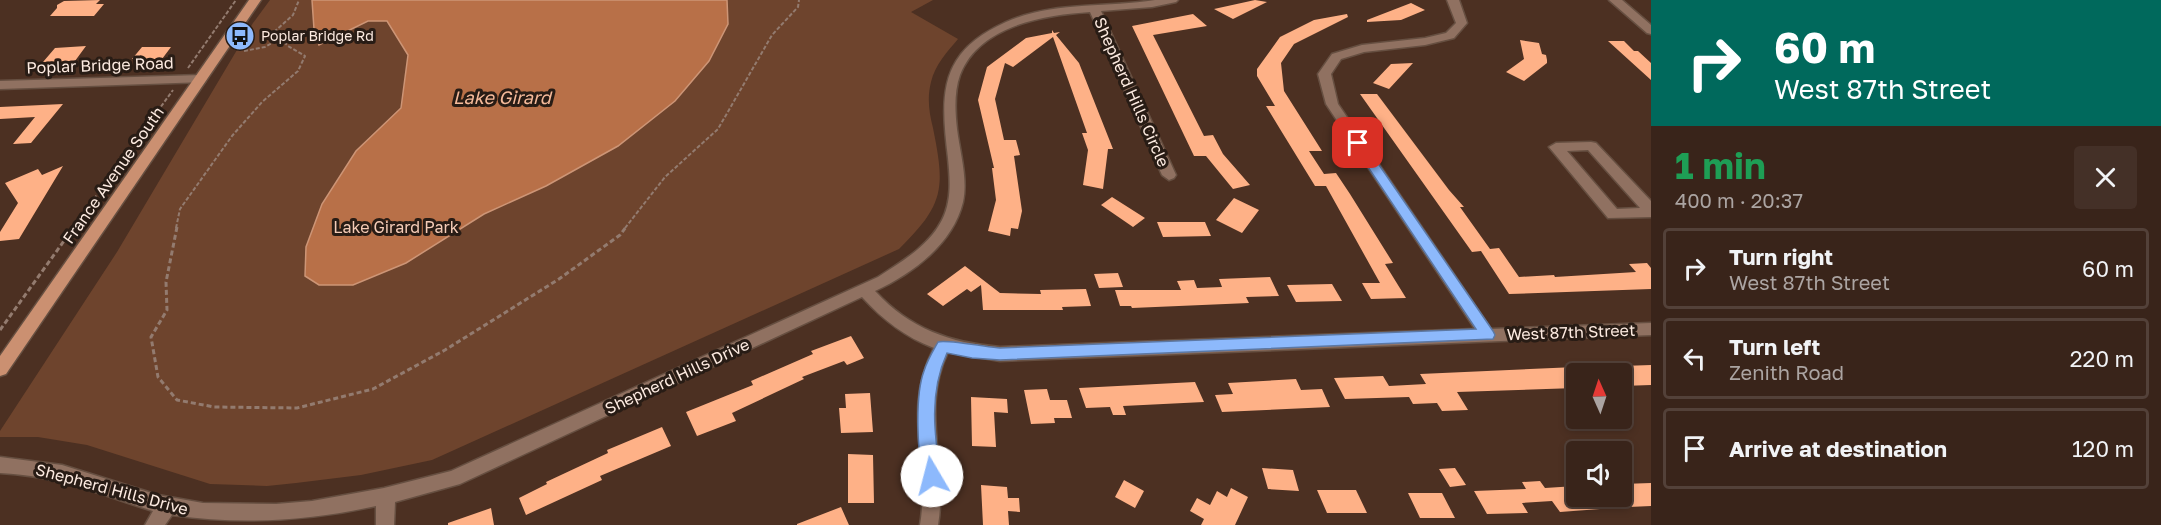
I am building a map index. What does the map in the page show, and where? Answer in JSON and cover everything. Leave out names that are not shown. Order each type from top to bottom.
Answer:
[{"type":"main road","name":"France Avenue South","points":[[0,369],[255,0]]},
{"type":"street","name":"Shepherd Hills Drive","points":[[0,465],[60,472],[168,506],[200,511],[261,514],[325,508],[386,498],[454,478],[864,289],[908,266],[929,249],[944,229],[954,208],[958,188],[948,100],[951,80],[960,62],[974,46],[992,33],[1014,23],[1057,12],[1147,5],[1172,0]]},
{"type":"street","points":[[1453,0],[1460,11],[1462,21],[1449,37],[1435,41],[1382,45],[1348,51],[1335,58],[1326,67],[1323,78],[1325,91],[1332,104],[1487,335]]},
{"type":"street","points":[[1615,0],[1651,31]]},
{"type":"street","name":"Shepherd Hills Circle","points":[[1094,8],[1169,175]]},
{"type":"street","name":"Poplar Bridge Road","points":[[0,85],[201,79]]},
{"type":"street","points":[[1591,146],[1651,211],[1613,214],[1556,147],[1591,146]]},
{"type":"street","name":"West 87th Street","points":[[864,289],[897,323],[943,346],[972,352],[1000,354],[1651,329]]},
{"type":"street","points":[[929,525],[933,504],[932,476],[926,435],[926,402],[931,372],[943,346]]},
{"type":"street","points":[[385,525],[386,498]]},
{"type":"street","points":[[154,525],[168,506]]},
{"type":"path","points":[[186,71],[236,0]]},
{"type":"path","points":[[299,0],[293,15],[274,32],[305,56],[298,71],[262,102],[204,173],[180,209],[166,282],[167,310],[151,338],[158,377],[177,400],[214,407],[297,408],[373,389],[445,350],[559,279],[620,235],[665,177],[718,129],[772,35],[798,7],[798,0]]},
{"type":"path","points":[[244,51],[265,47],[280,38]]},
{"type":"path","points":[[0,330],[174,88]]},
{"type":"green space","name":"Lake Girard Park","points":[[270,0],[933,0],[911,12],[958,39],[938,64],[930,88],[930,111],[939,166],[938,194],[925,220],[899,249],[432,460],[361,475],[296,483],[267,486],[210,484],[87,445],[38,437],[0,437],[0,431],[117,252],[253,23]]},
{"type":"water","name":"Lake Girard","points":[[312,0],[727,0],[728,24],[709,61],[675,101],[618,146],[546,186],[484,214],[406,263],[353,285],[319,285],[305,276],[306,247],[322,204],[356,151],[401,108],[408,55],[387,21],[368,21],[319,45],[314,29]]},
{"type":"building","points":[[100,0],[96,4],[104,4],[94,16],[50,16],[57,5],[64,1]]},
{"type":"building","points":[[1255,0],[1267,2],[1233,19],[1214,9]]},
{"type":"building","points":[[1411,3],[1425,10],[1401,20],[1367,22],[1367,20]]},
{"type":"building","points":[[1193,14],[1207,26],[1153,35],[1204,136],[1213,135],[1223,154],[1250,185],[1233,189],[1206,156],[1194,156],[1132,26]]},
{"type":"building","points":[[1347,14],[1348,17],[1294,44],[1281,63],[1284,91],[1322,151],[1309,151],[1324,174],[1336,173],[1350,194],[1393,263],[1385,264],[1406,298],[1371,299],[1362,283],[1380,283],[1326,186],[1315,186],[1266,106],[1275,106],[1257,76],[1257,69],[1280,37],[1314,20]]},
{"type":"building","points":[[1052,30],[1054,33],[1060,32],[1056,35],[1079,63],[1113,149],[1108,149],[1103,189],[1083,185],[1088,150],[1082,133],[1087,133],[1053,37],[1013,67],[1005,63],[995,99],[1004,140],[1016,140],[1020,155],[1014,156],[1022,211],[1018,229],[1011,228],[1010,236],[988,231],[996,200],[992,168],[994,168],[978,100],[987,67],[1026,38],[1052,33]]},
{"type":"building","points":[[1520,40],[1539,43],[1542,54],[1546,55],[1547,60],[1547,63],[1524,81],[1506,72],[1524,59]]},
{"type":"building","points":[[1608,41],[1624,41],[1634,51],[1638,51],[1651,63],[1651,80]]},
{"type":"building","points":[[86,46],[75,61],[43,62],[55,48]]},
{"type":"building","points":[[142,47],[171,47],[162,59],[132,59]]},
{"type":"building","points":[[1413,63],[1389,89],[1373,83],[1391,64]]},
{"type":"building","points":[[1360,94],[1377,94],[1464,207],[1460,207],[1490,249],[1499,248],[1519,277],[1636,272],[1629,264],[1647,263],[1651,268],[1651,289],[1509,294],[1481,251],[1472,252]]},
{"type":"building","points":[[63,104],[31,143],[13,144],[35,117],[0,119],[0,107]]},
{"type":"building","points":[[63,166],[19,239],[0,241],[0,232],[18,203],[5,183],[38,169],[42,175]]},
{"type":"building","points":[[1112,197],[1145,218],[1133,227],[1101,205]]},
{"type":"building","points":[[1234,198],[1259,210],[1242,233],[1216,220]]},
{"type":"building","points":[[1157,222],[1205,222],[1211,236],[1163,237]]},
{"type":"building","points":[[965,266],[1000,293],[1041,294],[1040,290],[1086,289],[1091,306],[1062,307],[1063,310],[983,310],[981,285],[971,292],[967,289],[943,306],[927,294]]},
{"type":"building","points":[[1118,273],[1123,287],[1099,288],[1094,274]]},
{"type":"building","points":[[1270,277],[1279,296],[1246,297],[1249,303],[1132,308],[1131,306],[1120,306],[1115,290],[1181,290],[1177,281],[1194,280],[1197,288],[1222,287],[1219,279]]},
{"type":"building","points":[[1332,284],[1342,301],[1296,302],[1287,285]]},
{"type":"building","points":[[851,336],[864,358],[847,365],[844,361],[802,377],[804,379],[732,413],[736,421],[697,436],[686,412],[753,385],[751,381],[813,354],[811,351]]},
{"type":"building","points":[[1651,365],[1651,385],[1632,386],[1632,366]]},
{"type":"building","points":[[1566,367],[1566,388],[1457,392],[1468,410],[1442,411],[1437,403],[1413,404],[1409,397],[1345,399],[1334,378],[1383,376],[1389,386],[1426,384],[1420,374]]},
{"type":"building","points":[[1296,379],[1301,390],[1322,389],[1330,407],[1222,412],[1215,395],[1233,394],[1228,383]]},
{"type":"building","points":[[1195,382],[1204,402],[1123,406],[1126,415],[1113,415],[1110,407],[1086,408],[1079,388]]},
{"type":"building","points":[[1047,389],[1050,400],[1067,400],[1072,418],[1054,418],[1055,423],[1031,424],[1024,390]]},
{"type":"building","points":[[870,393],[873,432],[841,433],[839,408],[846,408],[845,394]]},
{"type":"building","points":[[971,397],[1007,399],[1008,413],[994,412],[996,447],[972,446]]},
{"type":"building","points":[[662,427],[671,446],[600,476],[602,480],[526,515],[519,498],[547,484],[546,482],[608,453],[607,450]]},
{"type":"building","points":[[848,454],[873,455],[874,503],[848,503]]},
{"type":"building","points":[[1262,468],[1293,470],[1299,491],[1268,489]]},
{"type":"building","points":[[1455,468],[1466,485],[1450,487],[1439,469]]},
{"type":"building","points":[[1124,480],[1144,491],[1135,508],[1115,497]]},
{"type":"building","points":[[1540,481],[1545,488],[1566,487],[1566,507],[1599,507],[1600,509],[1560,512],[1552,501],[1522,503],[1528,513],[1487,514],[1474,491],[1526,489],[1522,482]]},
{"type":"building","points":[[1651,483],[1651,506],[1632,507],[1632,484]]},
{"type":"building","points":[[981,485],[1007,487],[1008,498],[1019,498],[1020,512],[1008,511],[1009,525],[983,525]]},
{"type":"building","points":[[1231,488],[1248,497],[1235,525],[1201,525],[1204,519],[1190,511],[1197,498],[1210,505],[1217,491],[1227,497]]},
{"type":"building","points":[[1317,490],[1356,490],[1367,513],[1327,513]]},
{"type":"building","points":[[1408,493],[1442,493],[1455,518],[1420,518]]},
{"type":"building","points":[[841,507],[849,525],[797,525],[797,524]]},
{"type":"building","points":[[491,508],[494,525],[448,525],[448,523]]},
{"type":"place","name":"Poplar Bridge Rd","points":[[240,36]]},
{"type":"route","points":[[932,476],[926,435],[926,402],[931,372],[943,346],[972,352],[1000,354],[1487,335],[1358,143]]}]
